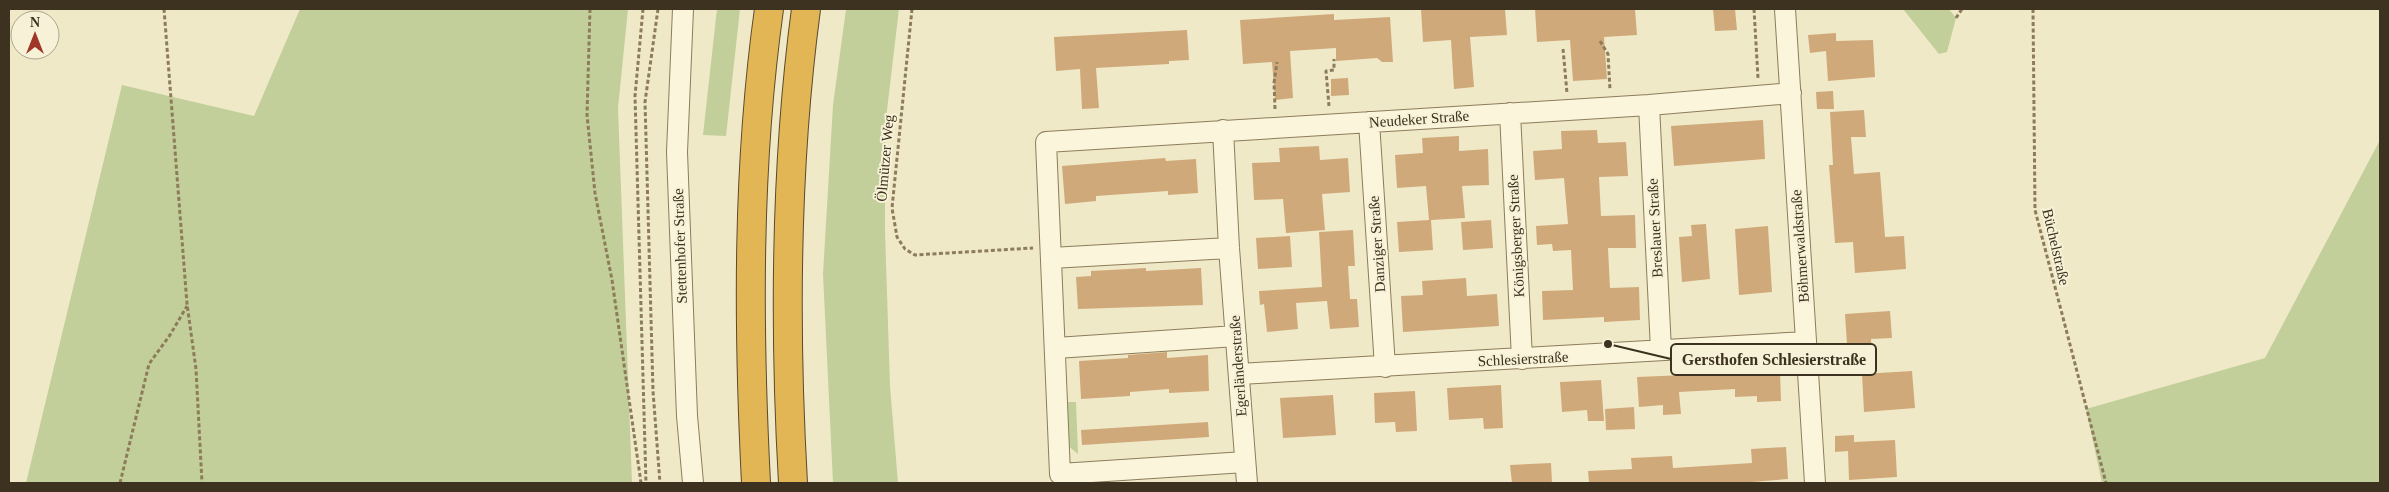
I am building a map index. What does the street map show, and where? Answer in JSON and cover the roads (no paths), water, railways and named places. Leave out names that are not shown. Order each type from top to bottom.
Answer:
[{"type":"highway","points":[[756,483],[752,397],[751,245],[755,145],[769,9]]},
{"type":"highway","points":[[793,483],[787,304],[787,242],[796,97],[806,9]]},
{"type":"street","name":"Stettenhofer Straße","points":[[683,9],[676,152],[686,406],[693,483]]},
{"type":"street","name":"Böhmerwaldstraße","points":[[1786,9],[1815,483]]},
{"type":"street","name":"Neudeker Straße","points":[[1051,252],[1046,142],[1649,105],[1791,93]]},
{"type":"street","name":"Breslauer Straße","points":[[1649,105],[1661,350]]},
{"type":"street","name":"Königsberger Straße","points":[[1510,113],[1522,358]]},
{"type":"street","name":"Danziger Straße","points":[[1369,122],[1385,367]]},
{"type":"street","name":"Egerländerstraße","points":[[1223,130],[1229,248],[1247,483]]},
{"type":"street","points":[[1229,248],[1051,252],[1060,474],[1245,462]]},
{"type":"street","points":[[1056,348],[1236,336]]},
{"type":"street","name":"Schlesierstraße","points":[[1239,374],[1806,342]]},
{"type":"place","name":"Gersthofen Schlesierstraße","points":[[1608,344]]}]
